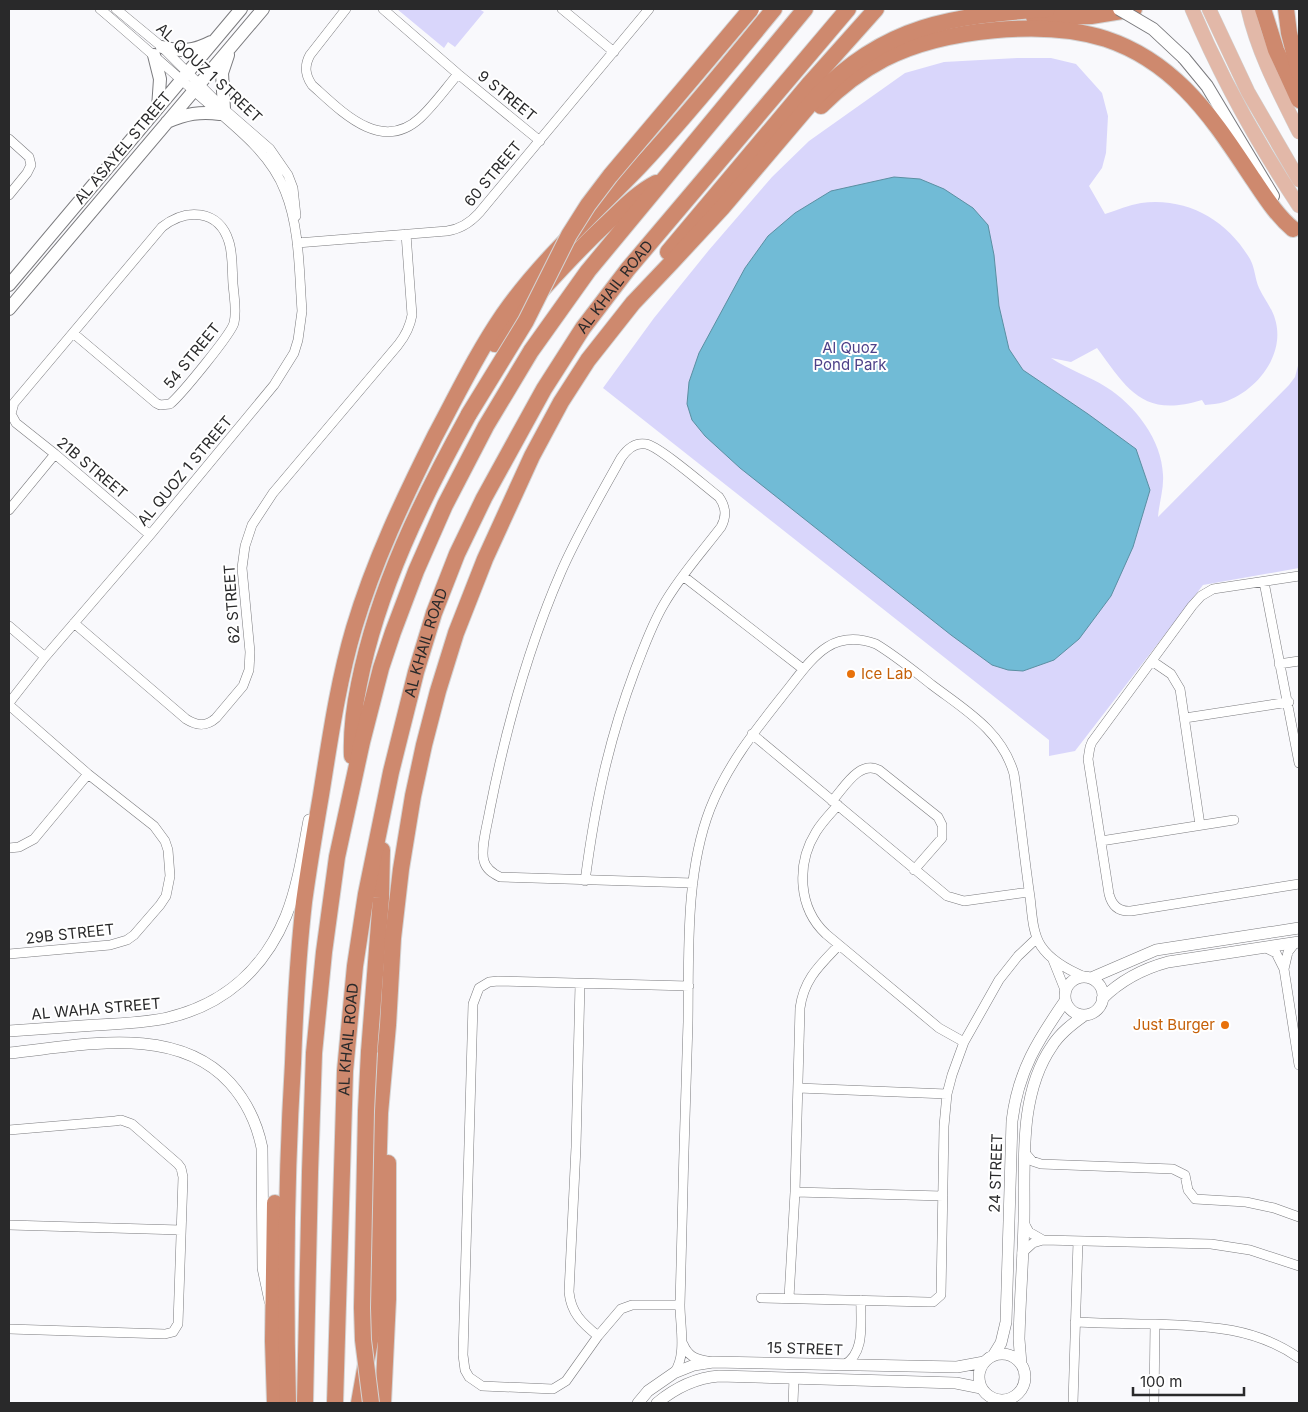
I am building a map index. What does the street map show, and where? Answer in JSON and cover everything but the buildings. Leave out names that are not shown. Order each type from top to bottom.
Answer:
[{"type":"highway","points":[[354,780],[351,742],[352,724],[362,668],[372,629],[386,588],[413,524],[469,414],[526,321],[560,251],[588,205],[610,176],[751,9]]},
{"type":"highway","points":[[635,171],[691,96],[764,9]]},
{"type":"highway","points":[[288,1403],[286,1222],[291,1085],[301,933],[310,860],[343,670],[366,592],[408,491],[465,378],[503,316],[555,250],[635,171],[667,136],[774,9]]},
{"type":"highway","name":"AL KHAIL ROAD","points":[[305,1403],[310,1172],[317,1019],[333,878],[371,705],[393,632],[428,542],[458,478],[504,394],[549,324],[588,271],[805,9]]},
{"type":"highway","name":"AL KHAIL ROAD","points":[[335,1403],[344,1106],[348,1036],[360,930],[398,739],[416,672],[445,583],[484,498],[544,389],[579,335],[613,288],[848,9]]},
{"type":"highway","points":[[633,303],[643,283],[657,265],[810,83],[876,9]]},
{"type":"highway","points":[[359,1403],[374,1318],[379,1132],[383,1069],[393,938],[404,851],[424,745],[447,662],[485,559],[535,449],[561,402],[588,360],[633,303],[697,236],[826,85],[860,58],[886,42],[930,24],[962,18],[1047,9]]},
{"type":"highway","points":[[962,18],[1091,16],[1134,9]]},
{"type":"highway","points":[[1286,9],[1289,33],[1299,72]]},
{"type":"highway","points":[[1265,16],[1279,57],[1299,100]]},
{"type":"highway","points":[[774,146],[795,133],[828,99],[858,75],[885,58],[915,46],[947,37],[987,32],[1040,30],[1080,32],[1106,39],[1135,51],[1161,68],[1184,88],[1213,121],[1276,212],[1296,234]]},
{"type":"highway","points":[[465,378],[577,251],[637,195],[666,177]]},
{"type":"highway","points":[[371,1403],[362,1308],[366,1119],[382,877],[382,815]]},
{"type":"highway","points":[[383,1069],[388,1126],[389,1175],[388,1281],[383,1403]]},
{"type":"highway","points":[[275,1403],[276,1180],[283,1122],[291,1085]]},
{"type":"main road","name":"AL ASAYEL STREET","points":[[9,285],[241,9]]},
{"type":"main road","name":"AL ASAYEL STREET","points":[[9,309],[263,9]]},
{"type":"main road","points":[[1119,9],[1153,29],[1184,58],[1207,86],[1296,234]]},
{"type":"main road","points":[[1209,9],[1248,92],[1299,180]]},
{"type":"main road","points":[[1248,9],[1257,42],[1269,73],[1299,132]]},
{"type":"main road","points":[[1193,11],[1237,102],[1299,206]]},
{"type":"main road","points":[[158,108],[160,79],[158,51],[191,50],[215,40]]},
{"type":"main road","points":[[165,123],[189,114],[222,112],[222,73],[224,63],[233,46]]},
{"type":"street","name":"AL QOUZ 1 STREET","points":[[100,9],[158,51]]},
{"type":"street","name":"AL QOUZ 1 STREET","points":[[116,9],[222,112],[260,138],[280,162],[293,188],[296,208],[294,224]]},
{"type":"street","name":"9 STREET","points":[[346,9],[310,55],[306,62],[306,70],[307,78],[312,85],[358,123],[379,131],[392,132],[413,124],[458,74]]},
{"type":"street","name":"9 STREET","points":[[383,9],[540,141]]},
{"type":"street","points":[[562,9],[614,52]]},
{"type":"street","name":"60 STREET","points":[[296,243],[454,230],[468,224],[540,141],[649,9]]},
{"type":"street","points":[[9,139],[31,161],[30,170],[9,195]]},
{"type":"street","name":"54 STREET","points":[[16,423],[11,414],[14,404],[73,332],[162,227],[171,220],[183,215],[196,214],[209,217],[219,223],[225,232],[230,248],[235,311],[234,322],[230,333],[170,404],[160,405],[156,403],[73,332]]},
{"type":"street","name":"AL QUOZ 1 STREET","points":[[9,704],[45,657],[150,535],[274,385],[294,353],[302,311],[294,224]]},
{"type":"street","name":"62 STREET","points":[[74,623],[192,723],[204,725],[211,722],[243,686],[249,670],[250,652],[242,568],[248,535],[258,515],[273,493],[405,336],[412,315],[406,234]]},
{"type":"street","name":"21B STREET","points":[[16,423],[150,535]]},
{"type":"street","points":[[585,881],[604,766],[619,714],[656,618],[683,576],[724,521],[725,508],[719,497],[659,449],[645,443],[630,447],[625,452],[584,524],[542,617],[504,739],[484,849],[484,863],[493,874],[500,877],[585,881],[693,883]]},
{"type":"street","points":[[9,510],[55,454]]},
{"type":"street","points":[[683,576],[804,669]]},
{"type":"street","points":[[1299,576],[1220,588],[1201,596],[1090,747],[1088,759],[1110,898],[1115,906],[1122,910],[1131,910],[1299,884]]},
{"type":"street","points":[[1264,582],[1279,664],[1289,702],[1295,715],[1299,763]]},
{"type":"street","points":[[9,626],[45,657]]},
{"type":"street","points":[[674,1373],[681,1361],[680,1305],[688,986],[693,883],[700,840],[710,809],[728,771],[752,734],[804,669],[822,650],[842,640],[866,640],[876,644],[989,730],[1004,751],[1014,774],[1037,938],[1052,957],[1064,967],[1099,984],[1103,994],[1102,999]]},
{"type":"street","points":[[1152,661],[1171,674],[1178,684],[1185,718],[1200,825]]},
{"type":"street","points":[[1279,664],[1299,661]]},
{"type":"street","points":[[1185,718],[1289,702]]},
{"type":"street","name":"29B STREET","points":[[9,704],[88,774],[154,826],[160,833],[168,850],[170,876],[166,896],[134,935],[119,944],[9,954]]},
{"type":"street","points":[[752,734],[939,891],[955,899],[973,900],[1030,892]]},
{"type":"street","name":"AL WAHA STREET","points":[[9,1031],[120,1024],[165,1018],[209,1003],[240,982],[266,955],[286,914],[296,881],[312,806],[326,766]]},
{"type":"street","points":[[914,870],[942,838],[942,825],[934,814],[879,770],[872,767],[864,768],[857,772],[811,842],[803,870],[803,885],[809,914],[817,926],[939,1028],[964,1042]]},
{"type":"street","points":[[9,848],[19,847],[34,839],[88,774]]},
{"type":"street","points":[[1101,841],[1234,820]]},
{"type":"street","points":[[1065,995],[1073,980],[1088,977],[1156,950],[1299,928]]},
{"type":"street","points":[[762,1298],[928,1302],[938,1299],[942,1290],[944,1126],[947,1094],[964,1042],[999,980],[1018,956],[1037,938]]},
{"type":"street","points":[[1052,957],[1060,974],[1070,1009],[1084,1015],[1096,1010],[1102,999],[1118,984],[1155,966],[1168,962],[1297,942]]},
{"type":"street","points":[[1284,969],[1286,957],[1297,942]]},
{"type":"street","points":[[789,1298],[795,1192],[800,1008],[808,980],[839,945]]},
{"type":"street","points":[[1266,948],[1276,953],[1284,969],[1297,1034],[1299,1065]]},
{"type":"street","points":[[680,1305],[626,1306],[616,1313],[566,1381],[554,1389],[482,1386],[469,1377],[463,1363],[473,1004],[479,988],[493,981],[688,986]]},
{"type":"street","points":[[580,984],[576,1147],[569,1292],[573,1310],[578,1319],[598,1336]]},
{"type":"street","name":"24 STREET","points":[[988,1359],[1001,1343],[1006,1322],[1012,1120],[1016,1097],[1022,1074],[1032,1052],[1065,995]]},
{"type":"street","name":"24 STREET","points":[[1021,1364],[1019,1339],[1029,1109],[1034,1085],[1052,1046],[1062,1033],[1084,1015]]},
{"type":"street","points":[[9,1053],[111,1043],[156,1045],[184,1051],[212,1067],[228,1081],[241,1096],[251,1113],[258,1129],[262,1148],[263,1268],[268,1298],[274,1312]]},
{"type":"street","points":[[798,1088],[947,1094]]},
{"type":"street","points":[[9,1130],[122,1120],[132,1124],[174,1160],[181,1168],[183,1177],[178,1324],[174,1332],[165,1334],[9,1329]]},
{"type":"street","points":[[1026,1154],[1032,1160],[1041,1164],[1173,1168],[1185,1175],[1188,1190],[1195,1199],[1246,1202],[1274,1208],[1299,1217]]},
{"type":"street","points":[[795,1192],[943,1196]]},
{"type":"street","points":[[1024,1223],[1030,1232],[1043,1240]]},
{"type":"street","points":[[9,1225],[181,1230]]},
{"type":"street","points":[[1022,1253],[1033,1243],[1043,1240],[1210,1244],[1250,1250],[1299,1266]]},
{"type":"street","points":[[1073,1403],[1078,1241]]},
{"type":"street","points":[[844,1365],[856,1354],[859,1344],[861,1300]]},
{"type":"street","points":[[1075,1322],[1218,1327],[1238,1331],[1270,1342],[1299,1358]]},
{"type":"street","points":[[1154,1403],[1155,1324]]},
{"type":"street","points":[[681,1339],[690,1355],[713,1362]]},
{"type":"street","points":[[386,1342],[388,1403]]},
{"type":"street","points":[[859,1344],[864,1356],[874,1366]]},
{"type":"street","points":[[1000,1354],[1008,1355],[1015,1358],[1021,1364],[1024,1370],[1024,1383],[1017,1398],[992,1400],[981,1388],[978,1375],[988,1359],[1000,1354]]},
{"type":"street","name":"15 STREET","points":[[638,1403],[648,1391],[674,1373],[694,1365],[713,1362],[957,1368],[988,1359]]},
{"type":"street","name":"15 STREET","points":[[657,1403],[680,1387],[700,1378],[719,1376],[956,1383],[981,1388]]},
{"type":"street","points":[[793,1403],[794,1378]]},
{"type":"green space","points":[[397,9],[479,9],[484,12],[455,47],[448,42],[444,48]]},
{"type":"green space","name":"Al Quoz Pond Park","points":[[1051,58],[1076,64],[1102,93],[1108,116],[1106,153],[1102,168],[1089,186],[1105,214],[1136,204],[1158,202],[1190,208],[1204,214],[1230,233],[1241,245],[1250,259],[1259,288],[1275,319],[1276,345],[1266,370],[1258,380],[1236,397],[1219,403],[1205,405],[1202,400],[1182,405],[1151,403],[1128,388],[1097,348],[1071,362],[1051,358],[1099,383],[1117,395],[1127,403],[1145,425],[1158,449],[1161,462],[1163,480],[1158,517],[1289,385],[1295,377],[1299,362],[1299,568],[1203,585],[1075,751],[1049,756],[1049,740],[603,388],[654,318],[709,250],[772,177],[809,141],[905,73],[944,62]]},
{"type":"shaded area","points":[[894,177],[920,179],[944,189],[973,208],[988,225],[994,255],[999,306],[1009,349],[1023,370],[1136,449],[1150,490],[1133,547],[1111,596],[1079,639],[1054,660],[1023,671],[1008,670],[992,665],[951,635],[740,468],[705,436],[692,420],[687,404],[689,382],[699,353],[745,268],[768,236],[795,213],[831,191]]},
{"type":"place","name":"Ice Lab","points":[[851,674]]},
{"type":"place","name":"Just Burger","points":[[1225,1025]]}]
